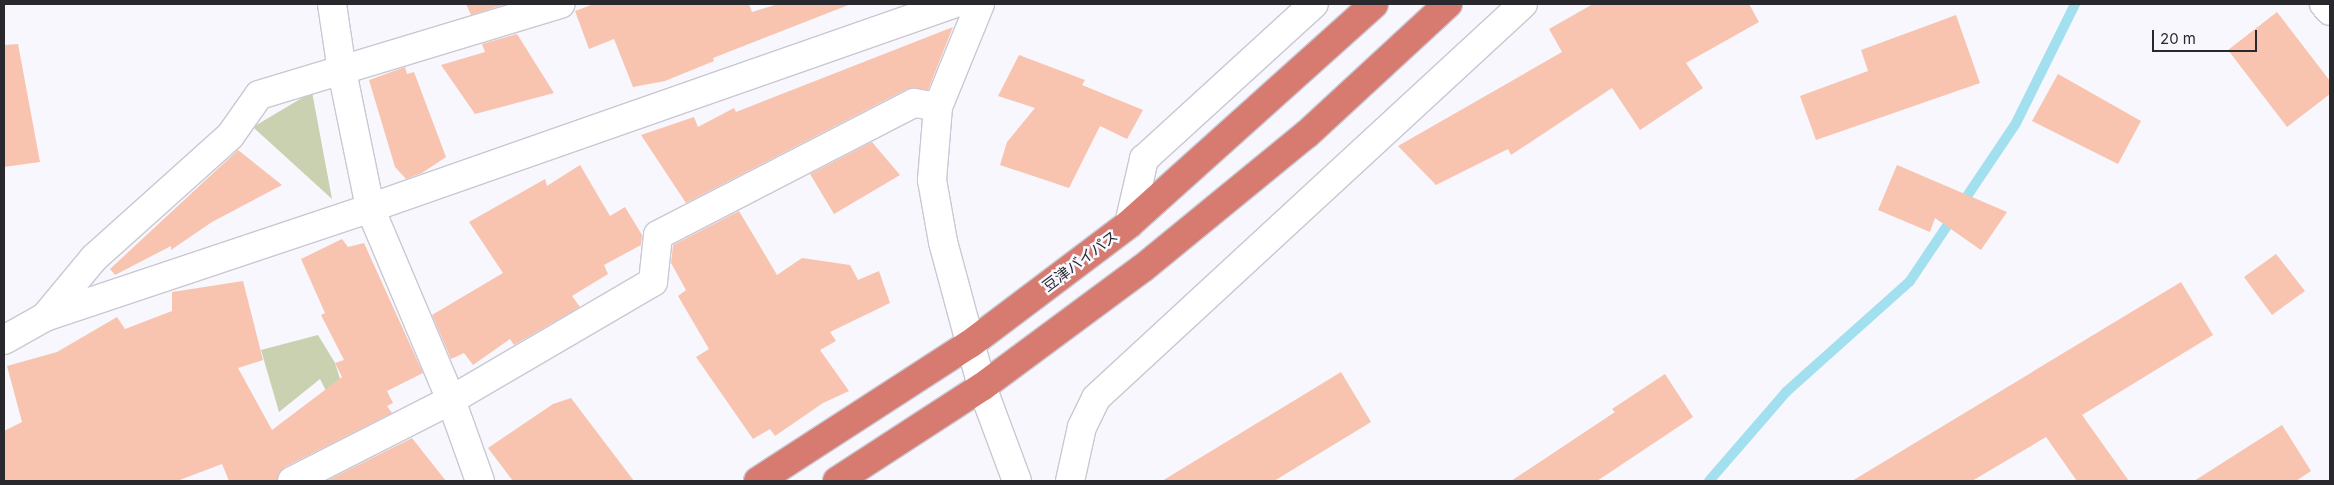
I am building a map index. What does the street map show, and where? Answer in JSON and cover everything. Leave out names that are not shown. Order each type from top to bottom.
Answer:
[{"type":"highway","name":"豆津バイパス","points":[[758,481],[970,344],[1129,224],[1374,4]]},
{"type":"highway","points":[[837,481],[982,387],[1144,268],[1307,134],[1448,4]]},
{"type":"street","points":[[332,4],[342,71],[370,208],[452,400],[480,481]]},
{"type":"street","points":[[45,317],[94,258],[230,136],[259,95],[561,4]]},
{"type":"street","points":[[4,340],[45,317],[370,208],[953,4]]},
{"type":"street","points":[[980,4],[938,107],[932,180],[943,242],[982,387],[1017,481]]},
{"type":"street","points":[[1129,224],[1144,159],[1314,4]]},
{"type":"street","points":[[1070,481],[1082,427],[1096,398],[1523,4]]},
{"type":"street","points":[[2324,4],[2330,11]]},
{"type":"street","points":[[292,481],[452,400],[652,282],[658,235],[914,103],[938,107]]},
{"type":"green space","points":[[312,92],[332,199],[253,127]]},
{"type":"green space","points":[[318,335],[335,363],[348,404],[335,408],[320,379],[279,412],[261,350]]},
{"type":"building","points":[[466,4],[506,4],[471,15]]},
{"type":"building","points":[[594,4],[749,4],[752,12],[778,4],[851,4],[713,58],[714,61],[665,81],[633,87],[614,39],[589,49],[575,11]]},
{"type":"building","points":[[1593,4],[1749,4],[1759,22],[1686,63],[1703,88],[1640,130],[1612,88],[1511,155],[1508,149],[1436,185],[1398,146],[1562,52],[1549,29]]},
{"type":"building","points":[[2277,12],[2330,81],[2330,94],[2287,127],[2228,50]]},
{"type":"building","points":[[1956,15],[1980,83],[1816,140],[1800,96],[1868,71],[1861,50]]},
{"type":"building","points":[[953,27],[928,90],[907,89],[686,203],[641,135],[694,117],[698,127],[734,108],[736,112]]},
{"type":"building","points":[[517,34],[554,93],[475,114],[441,65],[485,52],[482,44]]},
{"type":"building","points":[[18,44],[40,162],[4,167],[4,45]]},
{"type":"building","points":[[1019,55],[1085,80],[1082,85],[1143,110],[1127,139],[1100,126],[1069,188],[1000,165],[1007,142],[1035,108],[998,96]]},
{"type":"building","points":[[405,67],[407,74],[414,72],[446,157],[422,173],[406,179],[395,167],[369,80]]},
{"type":"building","points":[[2058,74],[2141,121],[2118,164],[2032,121]]},
{"type":"building","points":[[872,142],[900,175],[834,214],[810,174]]},
{"type":"building","points":[[238,150],[282,185],[212,222],[171,250],[171,246],[115,275],[110,269]]},
{"type":"building","points":[[580,165],[610,216],[625,207],[642,235],[641,245],[604,265],[608,274],[572,296],[580,307],[514,345],[510,339],[473,365],[464,353],[451,359],[432,315],[503,273],[469,222],[545,179],[547,186]]},
{"type":"building","points":[[1897,165],[2007,212],[1981,250],[1935,218],[1930,232],[1878,210]]},
{"type":"building","points":[[739,211],[777,275],[802,258],[850,265],[858,280],[879,271],[890,303],[830,332],[836,341],[820,350],[849,391],[823,403],[775,436],[770,429],[753,439],[696,357],[709,349],[678,296],[686,290],[671,263],[673,245]]},
{"type":"building","points":[[342,239],[348,247],[364,243],[423,373],[387,391],[393,403],[387,406],[392,413],[285,467],[277,481],[229,481],[222,464],[177,481],[4,481],[4,431],[22,422],[7,366],[57,352],[117,317],[125,329],[172,311],[172,292],[243,281],[263,360],[238,368],[272,430],[342,377],[335,363],[344,360],[321,315],[325,313],[301,259]]},
{"type":"building","points":[[2276,254],[2305,291],[2272,315],[2244,277]]},
{"type":"building","points":[[2181,282],[2213,335],[2082,415],[2129,481],[2077,481],[2046,437],[1972,481],[1852,481]]},
{"type":"building","points":[[1341,372],[1371,422],[1274,481],[1162,481]]},
{"type":"building","points":[[1665,374],[1693,417],[1597,481],[1511,481],[1615,412],[1612,409]]},
{"type":"building","points":[[571,398],[634,481],[513,481],[488,448],[553,404]]},
{"type":"building","points":[[2282,425],[2311,471],[2296,481],[2194,481]]},
{"type":"building","points":[[412,438],[446,481],[326,481]]},
{"type":"waterway","points":[[1709,481],[1786,392],[1910,281],[2016,123],[2075,4]]}]
